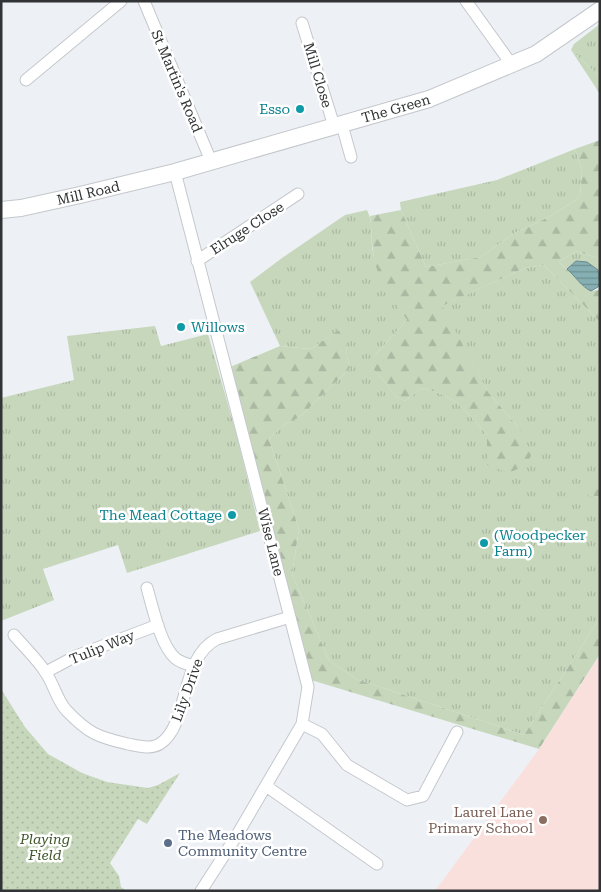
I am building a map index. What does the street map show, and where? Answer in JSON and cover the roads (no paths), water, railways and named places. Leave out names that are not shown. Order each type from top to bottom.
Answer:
[{"type":"street","points":[[26,80],[121,1]]},
{"type":"street","name":"St Martin's Road","points":[[144,1],[211,161]]},
{"type":"street","points":[[466,1],[512,66]]},
{"type":"street","name":"The Green","points":[[175,172],[429,100],[512,66],[536,54],[600,10]]},
{"type":"street","name":"Mill Close","points":[[302,23],[338,126],[351,157]]},
{"type":"street","name":"Mill Road","points":[[1,210],[80,196],[175,172]]},
{"type":"street","name":"Wise Lane","points":[[175,172],[308,687],[302,724],[237,835],[201,891]]},
{"type":"street","name":"Elruge Close","points":[[197,261],[298,194]]},
{"type":"street","points":[[147,588],[158,625],[169,650],[174,657],[194,666]]},
{"type":"street","name":"Lily Drive","points":[[14,635],[46,672],[64,708],[88,731],[104,739],[143,748],[160,744],[173,730],[194,666],[207,644],[290,617]]},
{"type":"street","name":"Tulip Way","points":[[46,672],[76,656],[158,625]]},
{"type":"street","points":[[302,724],[322,734],[347,765],[407,800],[423,796],[457,732]]},
{"type":"street","points":[[266,786],[377,864]]},
{"type":"water","points":[[576,261],[587,262],[598,270],[600,282],[598,287],[591,291],[567,269]]},
{"type":"place","name":"Esso","points":[[300,109]]},
{"type":"place","name":"Willows","points":[[181,327]]},
{"type":"place","name":"The Mead Cottage","points":[[232,515]]},
{"type":"place","name":"(Woodpecker Farm)","points":[[484,543]]},
{"type":"place","name":"Laurel Lane Primary School","points":[[543,820]]},
{"type":"place","name":"The Meadows Community Centre","points":[[168,843]]},
{"type":"park label","name":"Playing Field","points":[[45,848]]}]
